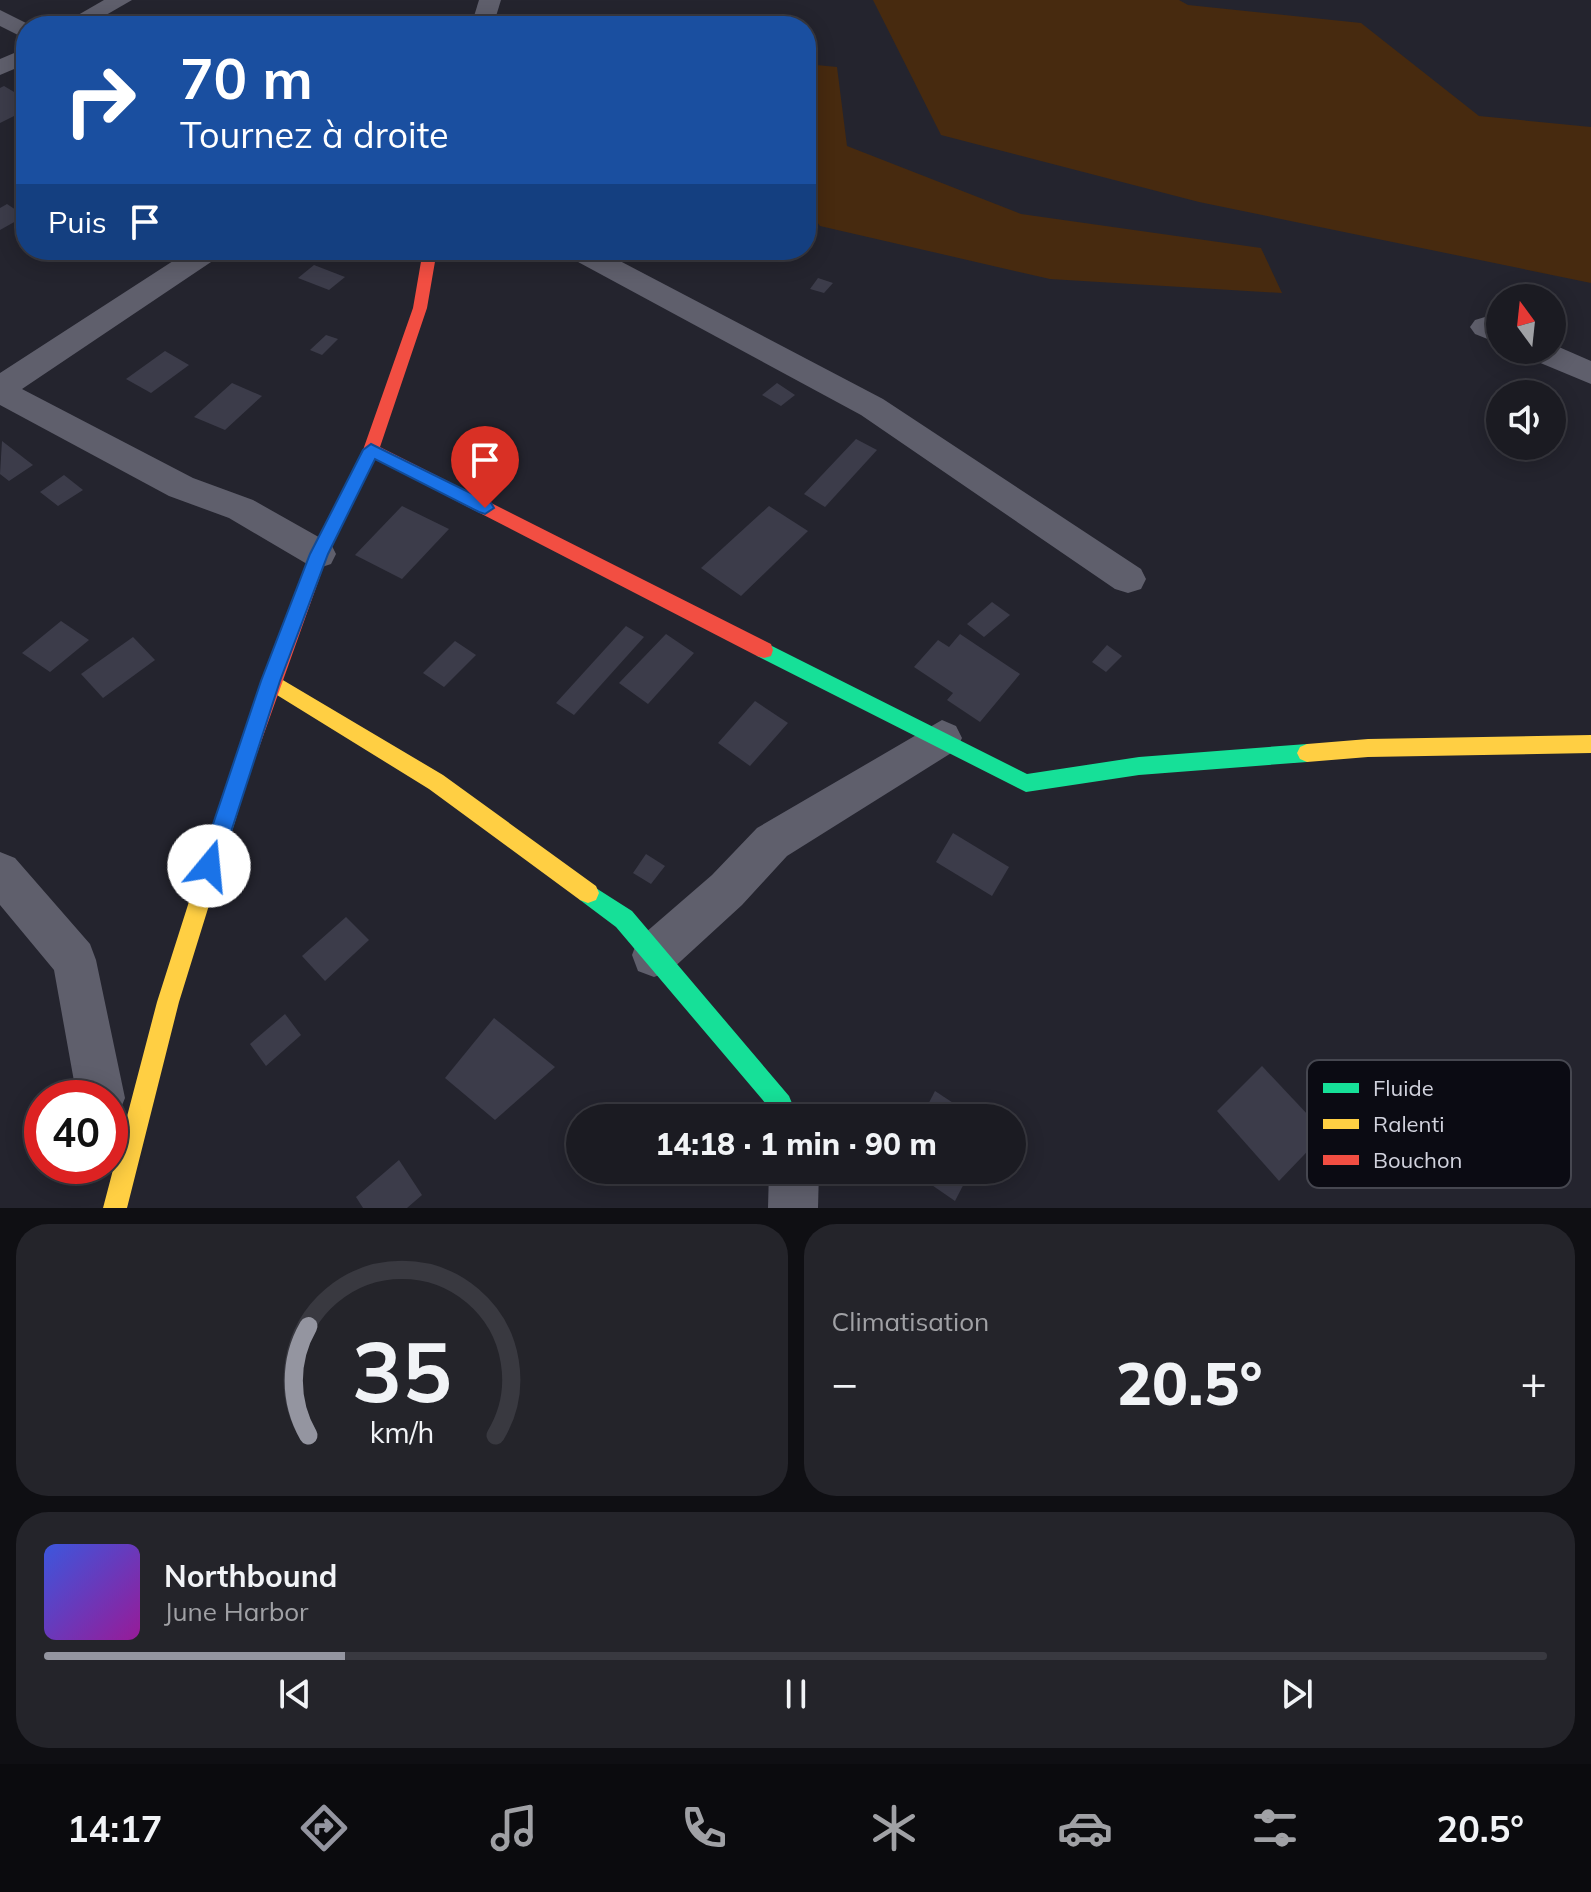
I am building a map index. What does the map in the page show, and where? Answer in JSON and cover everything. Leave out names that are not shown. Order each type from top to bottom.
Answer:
[{"type":"street","points":[[90,16],[121,0]]},
{"type":"street","points":[[195,260],[0,389],[181,487],[241,509],[319,554]]},
{"type":"street","points":[[114,1189],[168,1002],[271,681],[319,554],[371,450],[420,308],[428,260]]},
{"type":"street","points":[[596,260],[872,407],[1128,579]]},
{"type":"street","points":[[1566,362],[1591,373]]},
{"type":"street","points":[[371,450],[1026,783],[1139,766],[1368,748],[1591,744]]},
{"type":"street","points":[[271,681],[436,782],[624,919],[781,1104]]},
{"type":"street","points":[[654,955],[727,890],[772,842],[942,738]]},
{"type":"street","points":[[5,889],[74,960],[97,1080]]},
{"type":"street","points":[[793,1208],[794,1184]]},
{"type":"shaded area","points":[[873,0],[1179,0],[1188,5],[1361,23],[1479,116],[1591,127],[1591,283],[1199,202],[941,135]]},
{"type":"shaded area","points":[[816,65],[837,67],[847,146],[1021,214],[1261,248],[1282,293],[1050,279],[820,226],[816,221]]},
{"type":"building","points":[[4,86],[16,93],[16,115],[0,123],[0,88]]},
{"type":"building","points":[[7,204],[16,210],[16,221],[0,230],[0,208]]},
{"type":"building","points":[[314,265],[345,277],[329,290],[298,278]]},
{"type":"building","points":[[818,278],[833,283],[824,293],[810,289]]},
{"type":"building","points":[[326,335],[338,339],[322,355],[310,350]]},
{"type":"building","points":[[165,351],[189,365],[151,393],[126,379]]},
{"type":"building","points":[[232,383],[262,396],[225,430],[194,417]]},
{"type":"building","points":[[777,383],[795,395],[781,406],[762,395]]},
{"type":"building","points":[[856,439],[877,450],[825,507],[804,494]]},
{"type":"building","points":[[2,441],[33,465],[9,481],[0,474]]},
{"type":"building","points":[[64,475],[83,490],[58,506],[40,492]]},
{"type":"building","points":[[402,506],[449,529],[402,579],[355,555]]},
{"type":"building","points":[[769,506],[808,531],[741,596],[701,568]]},
{"type":"building","points":[[992,602],[1010,615],[984,637],[967,624]]},
{"type":"building","points":[[61,621],[89,640],[50,672],[22,653]]},
{"type":"building","points":[[626,626],[644,637],[574,715],[556,703]]},
{"type":"building","points":[[666,634],[694,653],[648,704],[619,683]]},
{"type":"building","points":[[960,634],[1020,674],[980,722],[947,700],[953,693],[914,667],[938,640],[949,647]]},
{"type":"building","points":[[133,637],[155,660],[103,698],[81,674]]},
{"type":"building","points":[[455,641],[476,655],[444,687],[423,673]]},
{"type":"building","points":[[1107,645],[1122,656],[1106,672],[1092,662]]},
{"type":"building","points":[[755,701],[788,723],[750,766],[718,743]]},
{"type":"building","points":[[953,833],[1009,867],[992,896],[936,862]]},
{"type":"building","points":[[646,854],[665,866],[651,884],[633,873]]},
{"type":"building","points":[[346,917],[369,940],[325,981],[302,956]]},
{"type":"building","points":[[285,1014],[301,1035],[266,1066],[250,1044]]},
{"type":"building","points":[[494,1018],[555,1067],[495,1120],[445,1078]]},
{"type":"building","points":[[1262,1066],[1307,1114],[1307,1152],[1279,1181],[1217,1111]]},
{"type":"building","points":[[935,1091],[955,1104],[928,1104]]},
{"type":"building","points":[[399,1160],[422,1195],[407,1208],[363,1208],[356,1197]]},
{"type":"building","points":[[930,1184],[964,1184],[955,1201]]},
{"type":"traffic: fast","points":[[764,650],[1026,783],[1139,766],[1307,753]]},
{"type":"traffic: fast","points":[[588,893],[624,919],[781,1104]]},
{"type":"traffic: slow","points":[[271,681],[436,782],[588,893]]},
{"type":"traffic: slow","points":[[1307,753],[1368,748],[1591,744]]},
{"type":"traffic: slow","points":[[115,1208],[168,1002],[240,773]]},
{"type":"traffic: jam","points":[[240,773],[319,554],[371,450],[420,308],[428,260]]},
{"type":"traffic: jam","points":[[371,450],[764,650]]},
{"type":"route","points":[[209,866],[298,607],[312,580],[319,554],[371,450],[485,508]]}]
